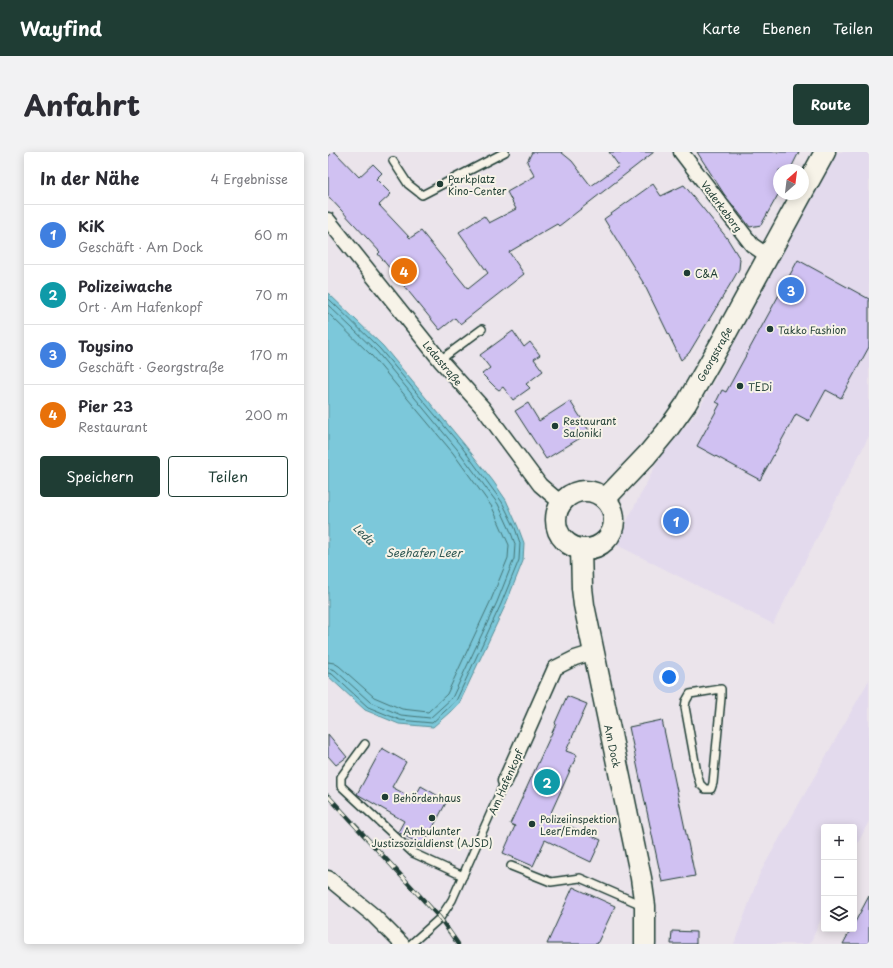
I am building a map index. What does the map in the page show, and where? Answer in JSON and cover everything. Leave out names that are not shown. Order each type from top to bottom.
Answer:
[{"type":"main road","name":"Georgstraße","points":[[809,181],[825,152]]},
{"type":"main road","name":"Georgstraße","points":[[605,499],[666,432],[686,404],[798,200]]},
{"type":"main road","points":[[582,490],[592,491],[605,499],[614,513],[613,530],[607,539],[598,546],[587,549],[582,549],[568,543],[559,532],[556,517],[561,503],[568,496],[582,490]]},
{"type":"main road","name":"Am Dock","points":[[582,549],[582,588],[584,605],[641,878],[645,906],[645,944]]},
{"type":"street","name":"Vaderkeborg","points":[[680,152],[752,244],[768,256]]},
{"type":"street","name":"Ledastraße","points":[[328,220],[440,360],[483,408],[540,485],[561,503]]},
{"type":"street","name":"Am Hafenkopf","points":[[505,782],[555,668],[575,658],[594,652]]},
{"type":"street","points":[[328,878],[373,915],[402,944]]},
{"type":"lane","points":[[393,161],[408,184],[422,195],[505,152]]},
{"type":"lane","points":[[440,360],[482,329]]},
{"type":"lane","points":[[721,689],[713,783],[711,789],[705,789],[700,784],[697,773],[686,701],[690,694],[721,689]]},
{"type":"lane","points":[[365,744],[341,776],[341,786],[413,853],[463,876]]},
{"type":"lane","name":"Am Hafenkopf","points":[[411,944],[440,918],[452,900],[505,782]]},
{"type":"lane","points":[[511,866],[551,882],[580,878],[645,906]]},
{"type":"shaded area","points":[[837,152],[869,152],[869,436],[773,624],[615,544],[660,457],[698,411]]},
{"type":"shaded area","points":[[869,680],[869,821],[857,845],[857,824],[821,824],[821,919],[810,944],[734,944],[760,873]]},
{"type":"water","name":"Seehafen Leer","points":[[328,293],[383,346],[464,444],[506,500],[524,543],[523,561],[505,606],[459,704],[433,727],[399,724],[365,710],[328,676]]},
{"type":"building","points":[[335,152],[359,177],[373,164],[382,173],[376,179],[391,194],[379,205],[410,238],[421,231],[468,289],[488,273],[459,232],[484,216],[489,223],[516,209],[507,192],[535,176],[527,162],[532,152],[561,152],[572,161],[591,186],[619,166],[609,152],[654,152],[559,226],[557,224],[509,252],[524,274],[460,324],[455,318],[440,330],[378,254],[380,252],[328,196],[328,157]]},
{"type":"building","points":[[697,152],[799,152],[793,164],[773,164],[773,200],[775,200],[761,225],[750,227],[724,194]]},
{"type":"building","name":"C&A","points":[[653,184],[661,196],[684,185],[727,238],[740,259],[739,269],[734,278],[689,353],[681,360],[644,284],[604,219]]},
{"type":"building","points":[[798,260],[869,299],[869,347],[841,398],[826,390],[809,421],[796,414],[760,480],[697,446],[720,404],[716,402],[722,390],[726,392]]},
{"type":"building","points":[[513,331],[524,347],[530,342],[540,355],[534,359],[543,371],[526,384],[530,388],[513,400],[503,387],[499,390],[482,374],[490,368],[480,355]]},
{"type":"building","name":"Restaurant Saloniki","points":[[570,401],[590,432],[546,459],[515,411],[528,403],[539,421]]},
{"type":"building","points":[[567,696],[587,704],[566,751],[577,755],[549,817],[601,840],[591,862],[545,840],[533,866],[503,853],[515,826],[510,824],[556,724],[555,723]]},
{"type":"building","points":[[662,720],[695,876],[662,882],[629,727]]},
{"type":"building","points":[[328,734],[347,757],[336,765],[328,756]]},
{"type":"building","name":"Behördenhaus","points":[[382,748],[406,762],[392,787],[414,799],[421,786],[447,801],[423,846],[398,832],[404,821],[357,794]]},
{"type":"building","points":[[573,887],[615,906],[597,944],[547,944]]},
{"type":"building","points":[[869,896],[869,944],[843,944],[849,932],[857,932],[857,918]]},
{"type":"building","points":[[672,931],[696,932],[696,944],[671,944]]},
{"type":"railway","points":[[328,796],[440,918],[458,944]]},
{"type":"place","name":"Parkplatz Kino-Center","points":[[440,184]]},
{"type":"place","name":"Pier 23","points":[[404,271]]},
{"type":"place","name":"C&A","points":[[687,273]]},
{"type":"place","name":"Toysino","points":[[791,290]]},
{"type":"place","name":"Takko Fashion","points":[[770,329]]},
{"type":"place","name":"TEDi","points":[[740,386]]},
{"type":"place","name":"Restaurant Saloniki","points":[[555,426]]},
{"type":"place","name":"KiK","points":[[676,521]]},
{"type":"place","name":"Polizeiwache","points":[[547,782]]},
{"type":"place","name":"Behördenhaus","points":[[385,797]]},
{"type":"place","name":"Ambulanter Justizsozialdienst (AJSD)","points":[[432,818]]},
{"type":"place","name":"Polizeiinspektion Leer/Emden","points":[[532,824]]},
{"type":"water label","name":"Leda","points":[[364,534]]}]
